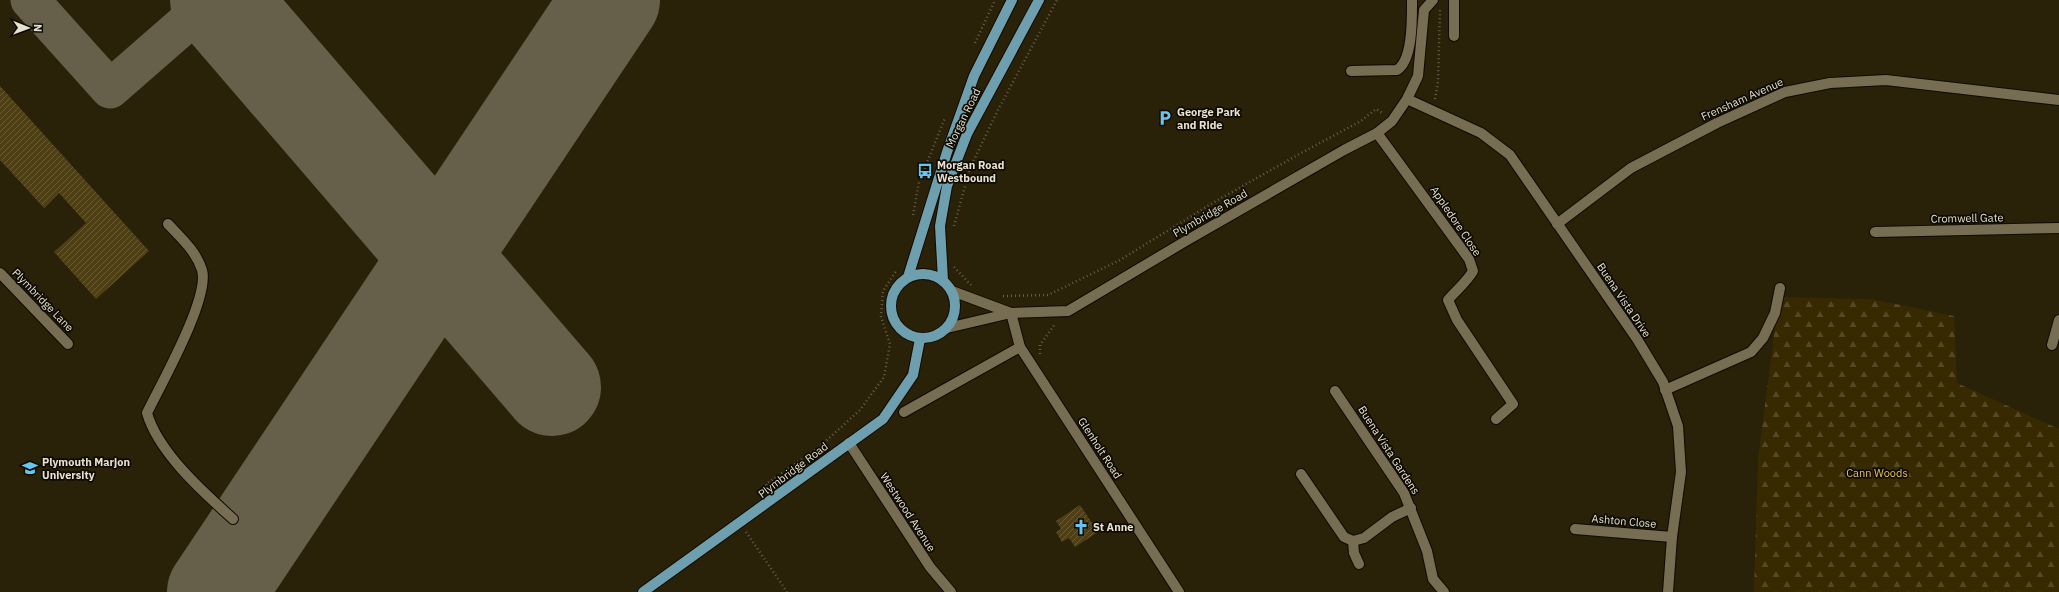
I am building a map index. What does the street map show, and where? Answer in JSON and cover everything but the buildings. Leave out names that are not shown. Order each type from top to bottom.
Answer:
[{"type":"main road","name":"Morgan Road","points":[[943,280],[940,226],[947,186],[967,134],[1039,0]]},
{"type":"main road","name":"Morgan Road","points":[[908,277],[947,152],[974,76],[1011,2]]},
{"type":"main road","points":[[922,273],[934,275],[943,280],[952,291],[956,302],[954,315],[947,328],[932,337],[920,339],[910,336],[900,329],[893,319],[890,306],[893,294],[899,284],[908,277],[922,273]]},
{"type":"main road","name":"Plymbridge Road","points":[[643,592],[740,524],[883,419],[913,375],[920,339]]},
{"type":"street","points":[[1351,71],[1397,70],[1403,66],[1407,54],[1412,0]]},
{"type":"street","points":[[1454,0],[1454,36]]},
{"type":"street","points":[[1424,5],[1436,2]]},
{"type":"street","name":"Plymbridge Road","points":[[1068,312],[1184,242],[1344,150],[1377,133],[1392,121],[1407,99],[1418,76],[1424,5]]},
{"type":"street","name":"Frensham Avenue","points":[[1557,224],[1631,168],[1717,123],[1785,92],[1830,83],[1886,80],[2059,100]]},
{"type":"street","name":"Buena Vista Drive","points":[[1407,99],[1481,133],[1510,155],[1637,339],[1663,382],[1678,426],[1681,472],[1672,537],[1668,592]]},
{"type":"street","name":"Appledore Close","points":[[1377,133],[1469,259],[1473,270],[1467,282],[1456,290],[1448,300],[1457,320],[1513,404],[1496,419]]},
{"type":"street","points":[[168,224],[193,250],[202,271],[202,294],[196,312],[147,413],[151,427],[168,454],[216,504],[233,519]]},
{"type":"street","name":"Cromwell Gate","points":[[1875,232],[2059,228]]},
{"type":"street","name":"Plymbridge Lane","points":[[0,274],[68,344]]},
{"type":"street","points":[[1665,390],[1751,352],[1763,338],[1775,313],[1780,288]]},
{"type":"street","points":[[952,291],[1011,313]]},
{"type":"street","points":[[947,328],[1011,313],[1068,312]]},
{"type":"street","name":"Glenholt Road","points":[[1011,313],[1020,347],[1179,592]]},
{"type":"street","points":[[2052,345],[2059,320]]},
{"type":"street","points":[[904,412],[1020,347]]},
{"type":"street","name":"Buena Vista Gardens","points":[[1335,390],[1404,493],[1427,551],[1434,579],[1444,592]]},
{"type":"street","name":"Westwood Avenue","points":[[849,443],[930,567],[951,592]]},
{"type":"street","points":[[1301,474],[1344,537],[1353,541],[1364,538],[1392,517],[1411,508]]},
{"type":"street","name":"Ashton Close","points":[[1575,529],[1672,537]]},
{"type":"street","points":[[1353,541],[1354,553],[1359,564]]},
{"type":"path","points":[[972,50],[995,0]]},
{"type":"path","points":[[953,228],[970,168],[998,110],[1057,0]]},
{"type":"path","points":[[1433,110],[1438,82],[1439,60],[1436,2]]},
{"type":"path","points":[[998,296],[1048,295],[1120,260],[1236,190],[1361,121],[1376,109],[1392,121]]},
{"type":"path","points":[[913,217],[919,182],[945,116]]},
{"type":"path","points":[[954,260],[954,268],[975,288]]},
{"type":"path","points":[[771,501],[766,484],[817,449],[860,410],[884,377],[890,344],[881,317],[884,290],[898,268]]},
{"type":"path","points":[[1038,374],[1040,344],[1055,324],[1068,312]]},
{"type":"path","points":[[740,524],[787,592]]},
{"type":"green space","name":"Cann Woods","points":[[1779,297],[1871,299],[1954,316],[1957,383],[2059,429],[2059,592],[1754,592],[1758,459]]},
{"type":"taxiway","points":[[30,0],[110,89],[212,0]]},
{"type":"runway","points":[[219,0],[552,387]]},
{"type":"runway","points":[[216,592],[611,0]]},
{"type":"place","name":"George Park and Ride","points":[[1165,118]]},
{"type":"place","name":"Morgan Road Westbound","points":[[925,171]]},
{"type":"place","name":"Plymouth Marjon University","points":[[30,468]]},
{"type":"place","name":"St Anne","points":[[1081,527]]}]
